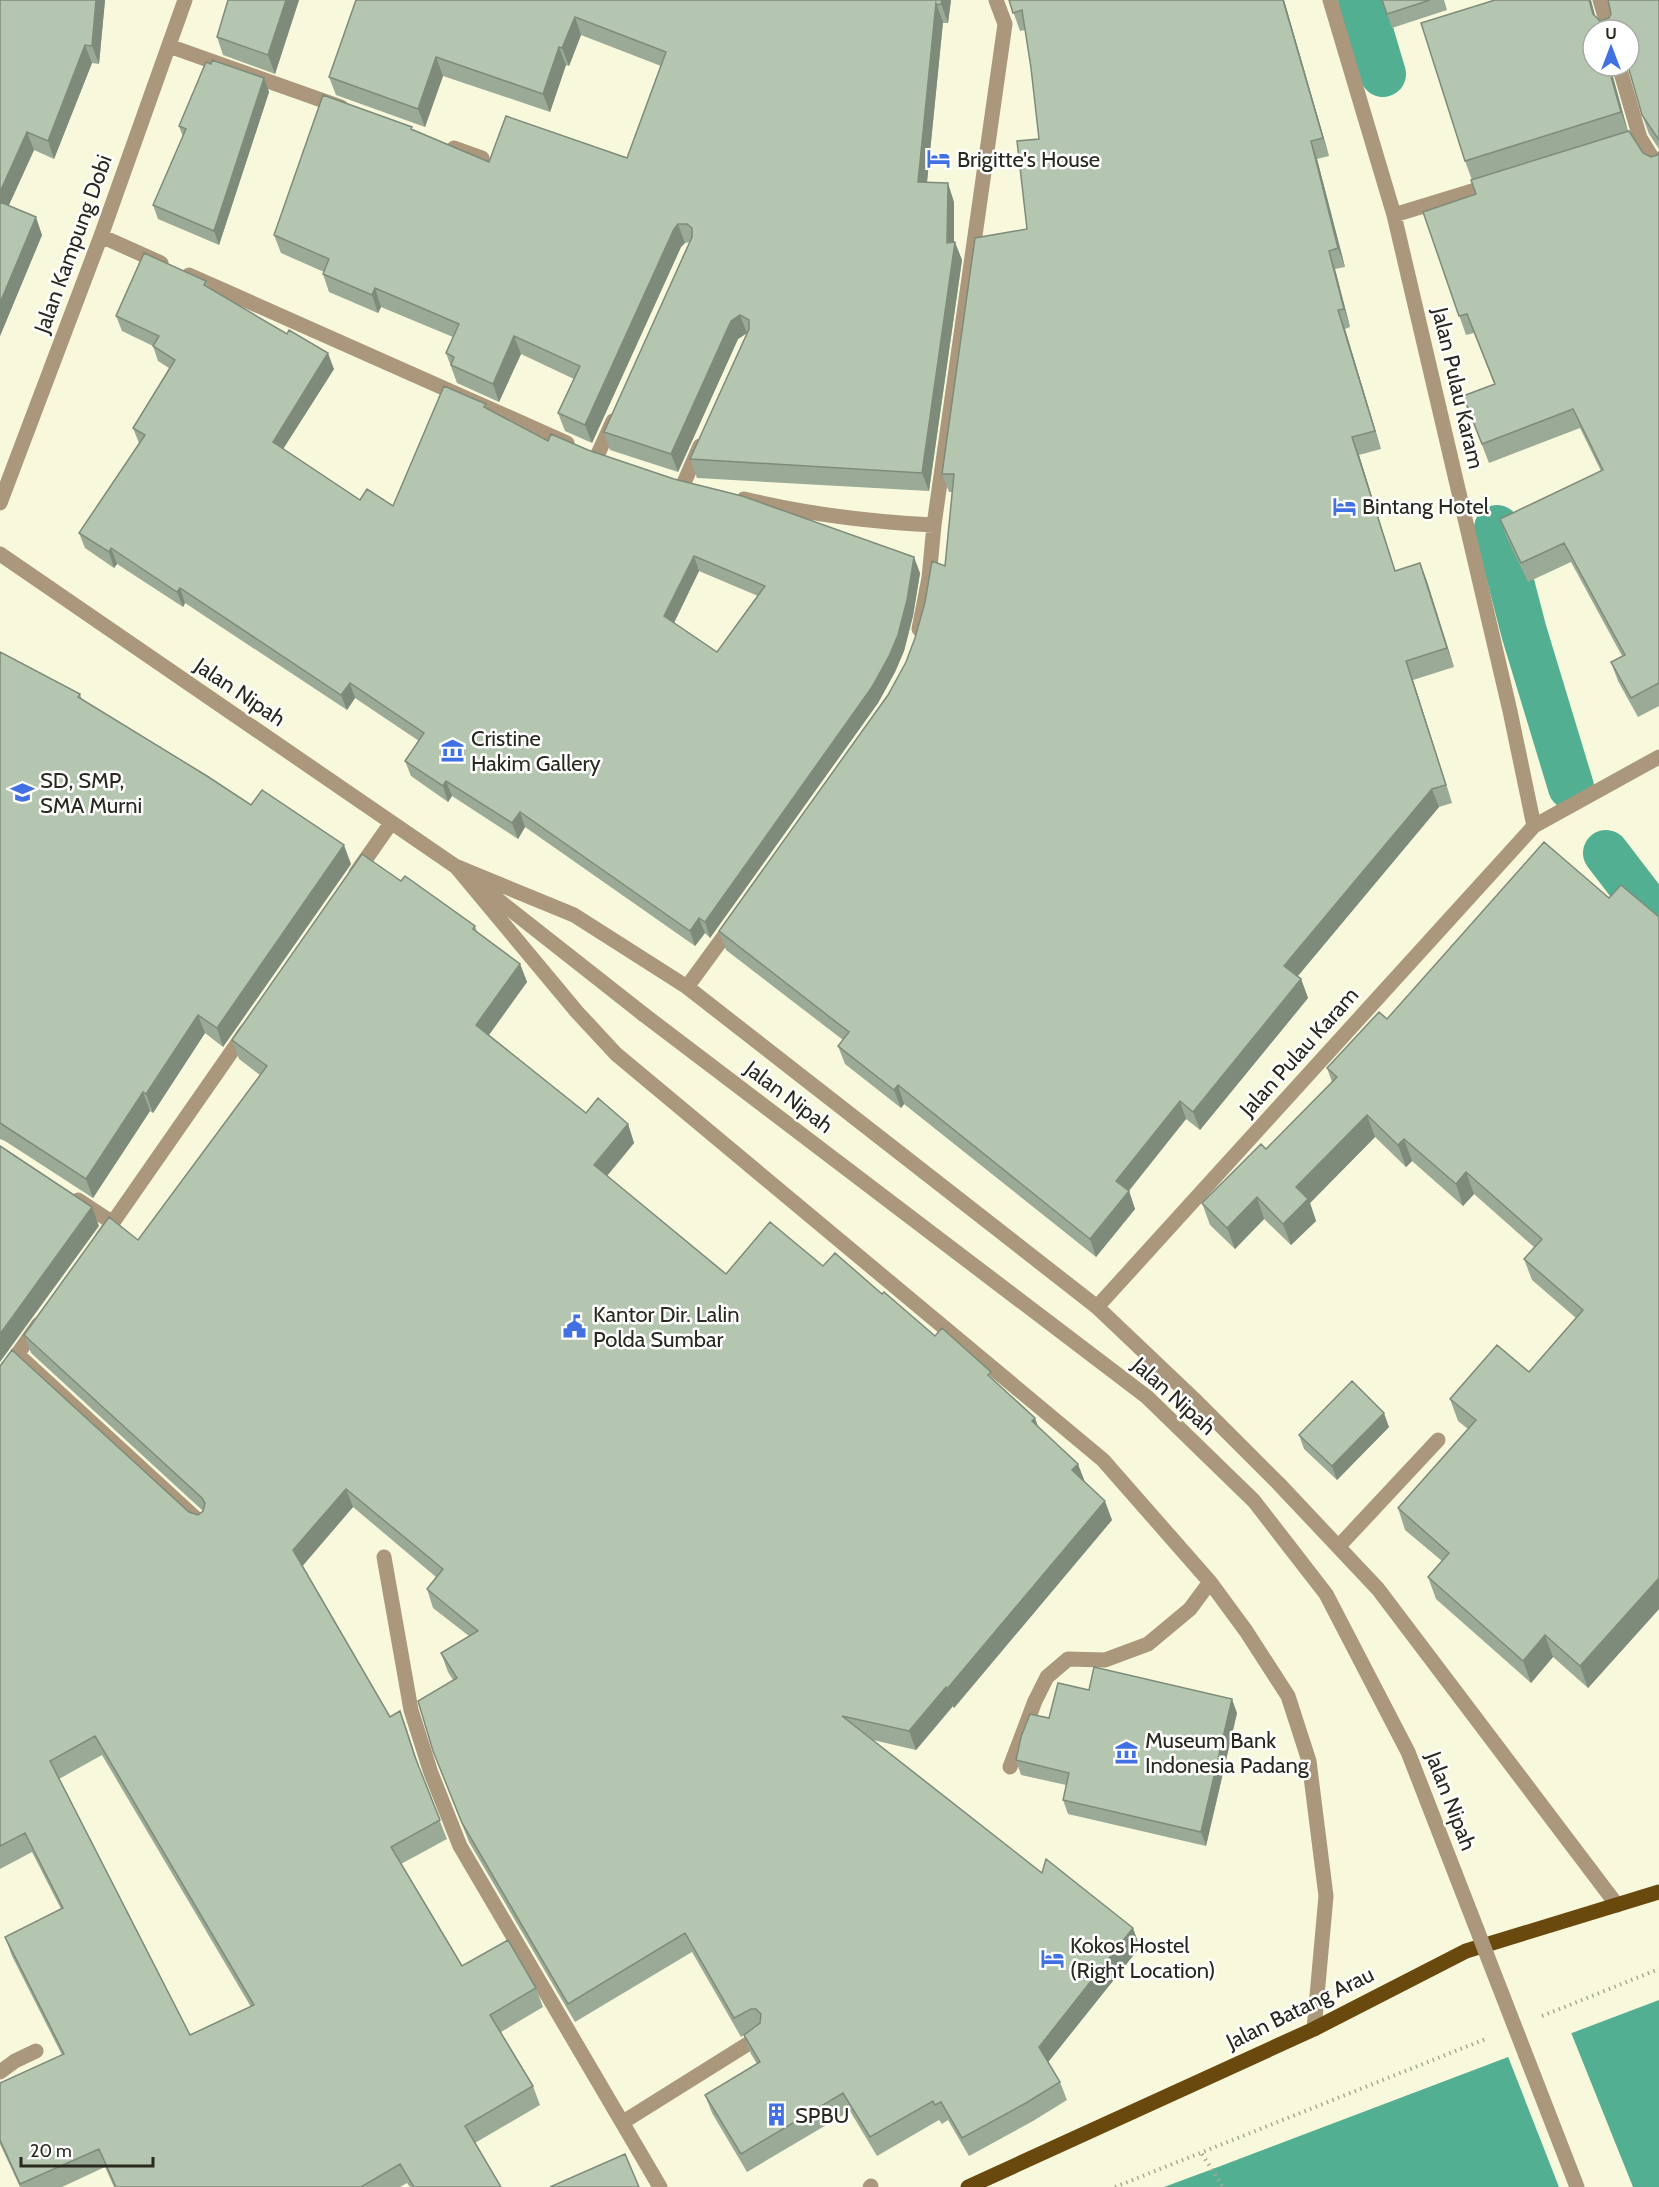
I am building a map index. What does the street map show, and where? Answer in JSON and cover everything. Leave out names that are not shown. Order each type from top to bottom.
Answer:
[{"type":"main road","name":"Jalan Batang Arau","points":[[968,2187],[1314,2029],[1466,1951],[1659,1892]]},
{"type":"street","name":"Jalan Kampung Dobi","points":[[0,502],[101,236],[185,0]]},
{"type":"street","points":[[916,640],[929,578],[934,525],[1005,24],[996,0]]},
{"type":"street","name":"Jalan Pulau Karam","points":[[1330,0],[1394,215],[1510,711],[1534,826]]},
{"type":"street","points":[[1600,0],[1605,18]]},
{"type":"street","points":[[169,46],[359,114]]},
{"type":"street","points":[[1622,78],[1640,138],[1659,166]]},
{"type":"street","points":[[1600,150],[1640,138]]},
{"type":"street","points":[[437,142],[482,158]]},
{"type":"street","points":[[1394,215],[1505,181]]},
{"type":"street","points":[[101,236],[592,454],[622,402]]},
{"type":"street","points":[[683,484],[708,430]]},
{"type":"street","points":[[728,495],[796,512],[873,522],[934,525]]},
{"type":"street","name":"Jalan Nipah","points":[[0,554],[455,866],[642,1014],[1146,1397],[1254,1501],[1326,1594],[1408,1752],[1577,2187]]},
{"type":"street","name":"Jalan Pulau Karam","points":[[1097,1307],[1534,826],[1659,757]]},
{"type":"street","points":[[350,881],[391,823]]},
{"type":"street","name":"Jalan Nipah","points":[[455,866],[574,915],[687,987],[1097,1307],[1198,1403],[1339,1546],[1378,1589],[1617,1905]]},
{"type":"street","name":"Jalan Nipah","points":[[455,866],[577,1012],[616,1054],[1103,1460],[1210,1582],[1246,1631],[1288,1696],[1309,1761],[1326,1896],[1314,2029]]},
{"type":"street","points":[[687,987],[743,910]]},
{"type":"street","points":[[92,1251],[255,1018]]},
{"type":"street","points":[[66,1192],[113,1223]]},
{"type":"street","points":[[0,1379],[45,1317]]},
{"type":"street","points":[[17,1354],[202,1524]]},
{"type":"street","points":[[1339,1546],[1438,1440]]},
{"type":"street","points":[[384,1557],[411,1710],[431,1773],[460,1846],[660,2187]]},
{"type":"street","points":[[1010,1767],[1035,1701],[1047,1677],[1068,1659],[1105,1660],[1148,1644],[1190,1609],[1210,1582]]},
{"type":"street","points":[[623,2122],[759,2037]]},
{"type":"street","points":[[0,2072],[15,2061],[36,2051]]},
{"type":"path","points":[[1539,2018],[1659,1969]]},
{"type":"path","points":[[1115,2187],[1496,2035]]},
{"type":"path","points":[[1202,2154],[1222,2187]]},
{"type":"shaded area","points":[[1659,2000],[1659,2187],[1164,2187],[1210,2170]]},
{"type":"pier","points":[[1570,2030],[1633,2187],[1559,2187],[1507,2054]]},
{"type":"building","points":[[0,0],[96,0],[92,46],[85,45],[48,141],[27,132],[0,192]]},
{"type":"building","points":[[228,0],[286,0],[268,55],[217,37]]},
{"type":"building","points":[[356,0],[942,0],[941,4],[936,3],[918,182],[948,183],[947,243],[955,242],[922,473],[690,459],[749,329],[749,320],[740,315],[731,321],[671,454],[604,432],[692,237],[692,228],[687,224],[678,224],[674,229],[585,425],[558,413],[580,366],[514,336],[493,384],[451,365],[454,357],[446,353],[459,324],[375,288],[372,295],[323,274],[329,259],[274,235],[323,95],[412,127],[411,129],[489,162],[506,116],[627,158],[666,52],[575,17],[562,48],[559,47],[543,94],[436,57],[418,109],[329,77]]},
{"type":"building","points":[[1009,0],[1283,0],[1323,138],[1311,141],[1338,248],[1329,251],[1344,309],[1338,310],[1375,431],[1352,437],[1395,571],[1420,563],[1447,648],[1406,661],[1446,785],[1432,789],[1284,966],[1301,979],[1193,1112],[1180,1101],[1116,1181],[1129,1191],[1090,1239],[898,1085],[894,1090],[838,1046],[849,1032],[719,931],[888,695],[906,662],[915,638],[925,602],[932,561],[945,566],[954,474],[942,474],[975,238],[1027,229],[1017,141],[1039,139],[1022,10],[1013,13]]},
{"type":"building","points":[[1382,0],[1430,0],[1387,14]]},
{"type":"building","points":[[1495,0],[1589,0],[1593,14],[1597,18],[1581,18],[1581,78],[1611,78],[1621,112],[1465,161],[1421,23]]},
{"type":"building","points":[[1608,0],[1659,0],[1659,140],[1642,115],[1631,78],[1641,78],[1641,18],[1609,18],[1611,14]]},
{"type":"building","points":[[212,60],[264,78],[214,231],[153,205],[186,129],[179,126],[206,62],[211,64]]},
{"type":"building","points":[[1629,131],[1643,153],[1651,157],[1659,152],[1659,683],[1631,698],[1611,662],[1625,655],[1564,543],[1521,563],[1500,519],[1603,470],[1573,409],[1482,444],[1463,396],[1495,384],[1467,314],[1459,316],[1423,212],[1476,194],[1471,180]]},
{"type":"building","points":[[0,202],[36,217],[0,303]]},
{"type":"building","points":[[144,253],[206,281],[204,285],[287,334],[289,330],[328,353],[273,442],[360,500],[367,489],[393,506],[444,386],[486,404],[484,407],[548,441],[551,434],[588,450],[674,479],[742,496],[914,557],[898,635],[872,687],[705,922],[699,918],[690,931],[520,812],[512,823],[446,781],[443,786],[405,761],[424,733],[350,683],[341,695],[180,588],[177,592],[111,548],[109,552],[79,533],[145,435],[133,428],[175,360],[153,346],[159,336],[116,316]],"holes":[[[694,556],[765,586],[717,652],[664,616]]]},
{"type":"building","points":[[0,652],[80,694],[78,697],[251,805],[262,790],[344,845],[217,1028],[198,1015],[146,1094],[143,1092],[86,1179],[0,1123]]},
{"type":"building","points":[[1544,842],[1609,898],[1621,885],[1659,917],[1659,1578],[1580,1666],[1545,1635],[1523,1661],[1428,1577],[1449,1553],[1398,1508],[1476,1420],[1450,1399],[1497,1345],[1529,1372],[1583,1310],[1524,1259],[1542,1239],[1466,1172],[1456,1184],[1404,1139],[1398,1145],[1367,1115],[1296,1187],[1308,1199],[1283,1224],[1257,1197],[1227,1228],[1202,1203],[1261,1144],[1266,1149],[1337,1077],[1327,1068],[1379,1012],[1387,1019]]},
{"type":"building","points":[[362,854],[401,881],[405,876],[475,926],[473,929],[520,964],[476,1025],[586,1113],[598,1098],[628,1124],[594,1165],[726,1274],[770,1222],[823,1266],[835,1253],[935,1336],[942,1328],[991,1372],[988,1375],[1035,1418],[1032,1421],[1078,1464],[1072,1470],[1105,1501],[909,1731],[842,1716],[1042,1873],[1046,1859],[1133,1928],[1039,2047],[1060,2082],[962,2138],[941,2102],[935,2105],[933,2101],[870,2137],[843,2093],[741,2154],[705,2095],[760,2062],[744,2035],[760,2023],[761,2014],[756,2009],[751,2009],[734,2018],[685,1933],[568,2004],[462,1823],[433,1751],[418,1701],[457,1678],[441,1653],[478,1631],[427,1589],[443,1569],[346,1489],[293,1550],[390,1717],[400,1711],[440,1820],[391,1847],[462,1966],[508,1940],[536,1988],[490,2015],[533,2086],[465,2126],[501,2187],[414,2187],[400,2164],[361,2187],[116,2187],[99,2149],[20,2184],[0,2140],[0,2083],[64,2054],[5,1937],[63,1908],[25,1833],[0,1846],[0,1366],[12,1350],[189,1512],[198,1515],[203,1511],[205,1503],[202,1498],[24,1335],[109,1217],[138,1240],[267,1066],[232,1040]],"holes":[[[95,1736],[254,2005],[190,2035],[50,1761]]]},
{"type":"building","points":[[0,1146],[92,1207],[0,1334]]},
{"type":"building","points":[[1352,1381],[1384,1413],[1332,1466],[1299,1435]]},
{"type":"building","name":"Museum Bank Indonesia Padang","points":[[1094,1667],[1232,1699],[1201,1832],[1063,1800],[1069,1773],[1016,1760],[1021,1737],[1030,1714],[1049,1718],[1058,1683],[1089,1690]]},
{"type":"building","points":[[625,2154],[639,2187],[550,2187]]},
{"type":"waterway","points":[[1361,0],[1383,74]]},
{"type":"waterway","points":[[1497,528],[1524,632],[1571,787]]},
{"type":"waterway","points":[[1606,853],[1649,909],[1659,918]]},
{"type":"place","name":"Brigitte's House","points":[[939,159]]},
{"type":"place","name":"Bintang Hotel","points":[[1344,506]]},
{"type":"place","name":"Cristine Hakim Gallery","points":[[453,751]]},
{"type":"place","name":"SD, SMP, SMA Murni","points":[[22,793]]},
{"type":"place","name":"Kantor Dir. Lalin Polda Sumbar","points":[[575,1327]]},
{"type":"place","name":"Museum Bank Indonesia Padang","points":[[1127,1753]]},
{"type":"place","name":"Kokos Hostel (Right Location)","points":[[1052,1958]]},
{"type":"place","name":"SPBU","points":[[777,2115]]}]
